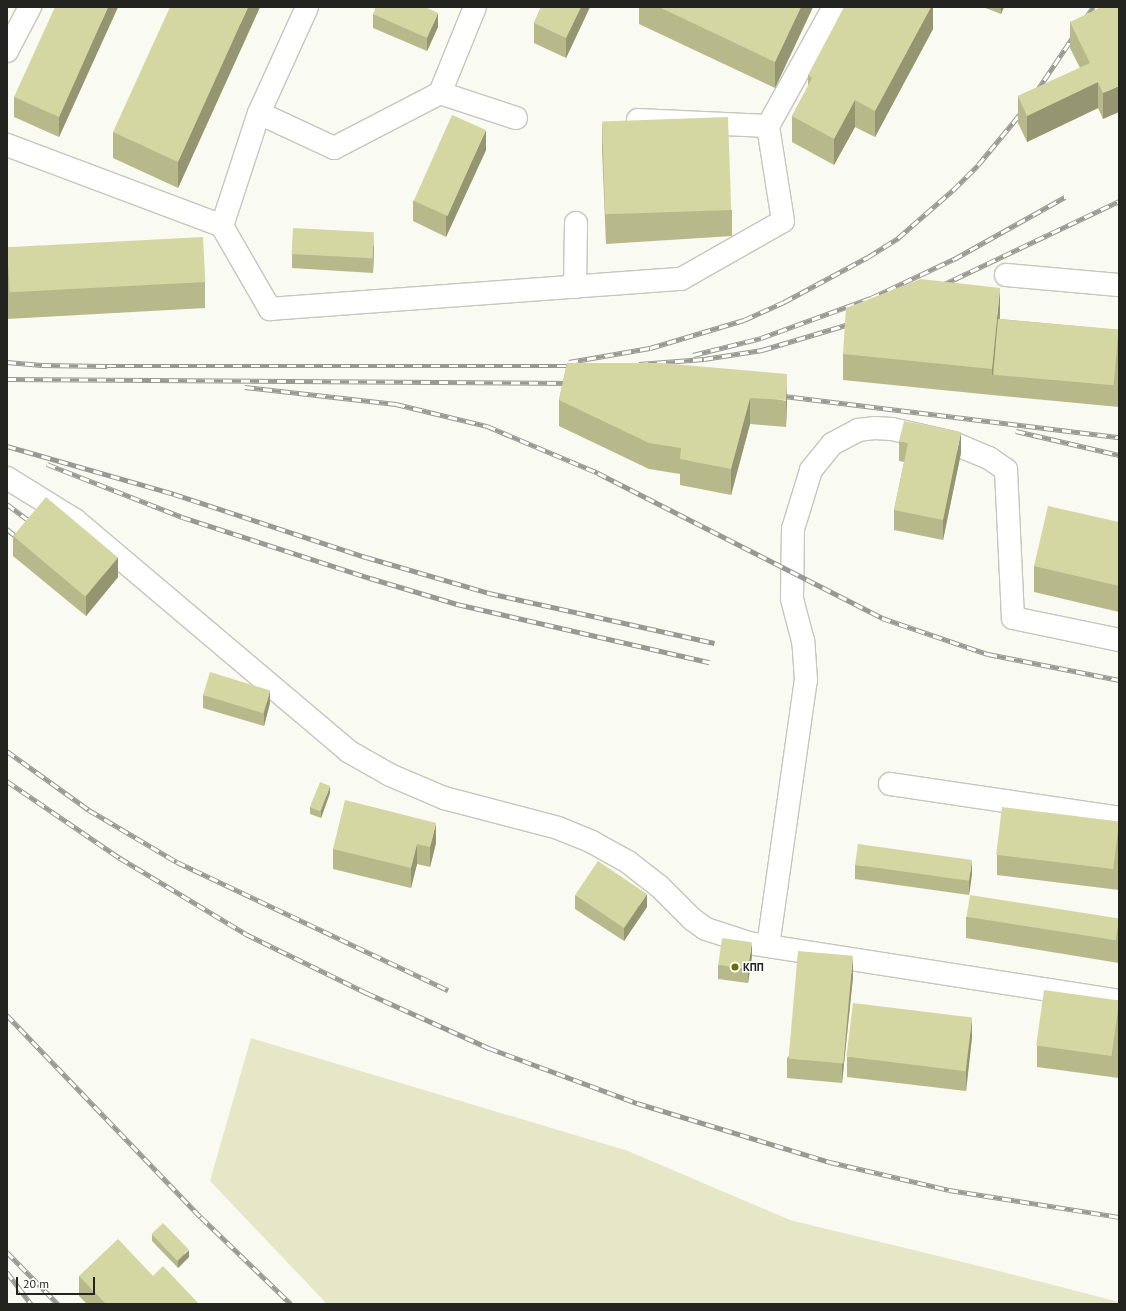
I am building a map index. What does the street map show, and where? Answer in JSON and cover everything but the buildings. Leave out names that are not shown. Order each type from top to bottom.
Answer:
[{"type":"lane","points":[[7,51],[30,7]]},
{"type":"lane","points":[[222,226],[259,113],[307,7]]},
{"type":"lane","points":[[259,113],[334,148],[440,93],[475,7]]},
{"type":"lane","points":[[7,145],[222,226],[270,309],[681,279],[783,221],[768,126],[834,7]]},
{"type":"lane","points":[[440,93],[516,118]]},
{"type":"lane","points":[[638,120],[768,126]]},
{"type":"lane","points":[[575,286],[576,223]]},
{"type":"lane","points":[[1006,275],[1119,285]]},
{"type":"lane","points":[[768,946],[806,680],[803,640],[792,599],[793,530],[811,470],[832,444],[858,430],[874,428],[892,429],[954,443],[989,458],[1006,470],[1013,618],[1119,640]]},
{"type":"lane","points":[[7,478],[75,520],[348,751],[390,775],[444,798],[558,828],[592,842],[628,862],[659,886],[706,929],[749,944],[1119,1001]]},
{"type":"lane","points":[[890,784],[1119,818]]},
{"type":"green space","points":[[251,1038],[628,1151],[790,1220],[979,1266],[1119,1302],[1119,1304],[327,1304],[210,1181]]},
{"type":"railway","points":[[1034,95],[1093,7]]},
{"type":"railway","points":[[569,362],[650,348],[744,320],[784,302],[868,257],[898,238],[953,190],[978,165],[1025,108]]},
{"type":"railway","points":[[693,355],[761,338],[871,298],[954,259],[1065,197]]},
{"type":"railway","points":[[938,287],[1119,201]]},
{"type":"railway","points":[[639,364],[704,359],[762,350],[856,322]]},
{"type":"railway","points":[[7,362],[42,365],[107,366],[577,366]]},
{"type":"railway","points":[[7,379],[574,383]]},
{"type":"railway","points":[[245,387],[396,404],[487,426],[598,473],[882,618],[988,654],[1119,680]]},
{"type":"railway","points":[[776,395],[1119,437]]},
{"type":"railway","points":[[1016,431],[1119,455]]},
{"type":"railway","points":[[7,446],[174,494],[366,557],[489,593],[715,643]]},
{"type":"railway","points":[[47,464],[182,517],[370,578],[457,604],[709,662]]},
{"type":"railway","points":[[7,504],[36,526]]},
{"type":"railway","points":[[7,529],[23,542]]},
{"type":"railway","points":[[7,751],[89,810],[177,862],[448,990]]},
{"type":"railway","points":[[7,781],[120,858],[246,934],[367,993],[489,1048],[637,1103],[830,1162],[949,1190],[1119,1217]]},
{"type":"railway","points":[[7,1015],[201,1217],[291,1304]]},
{"type":"railway","points":[[7,1252],[58,1304]]},
{"type":"railway","points":[[7,1272],[31,1304]]},
{"type":"place","name":"КПП","points":[[735,967]]}]
